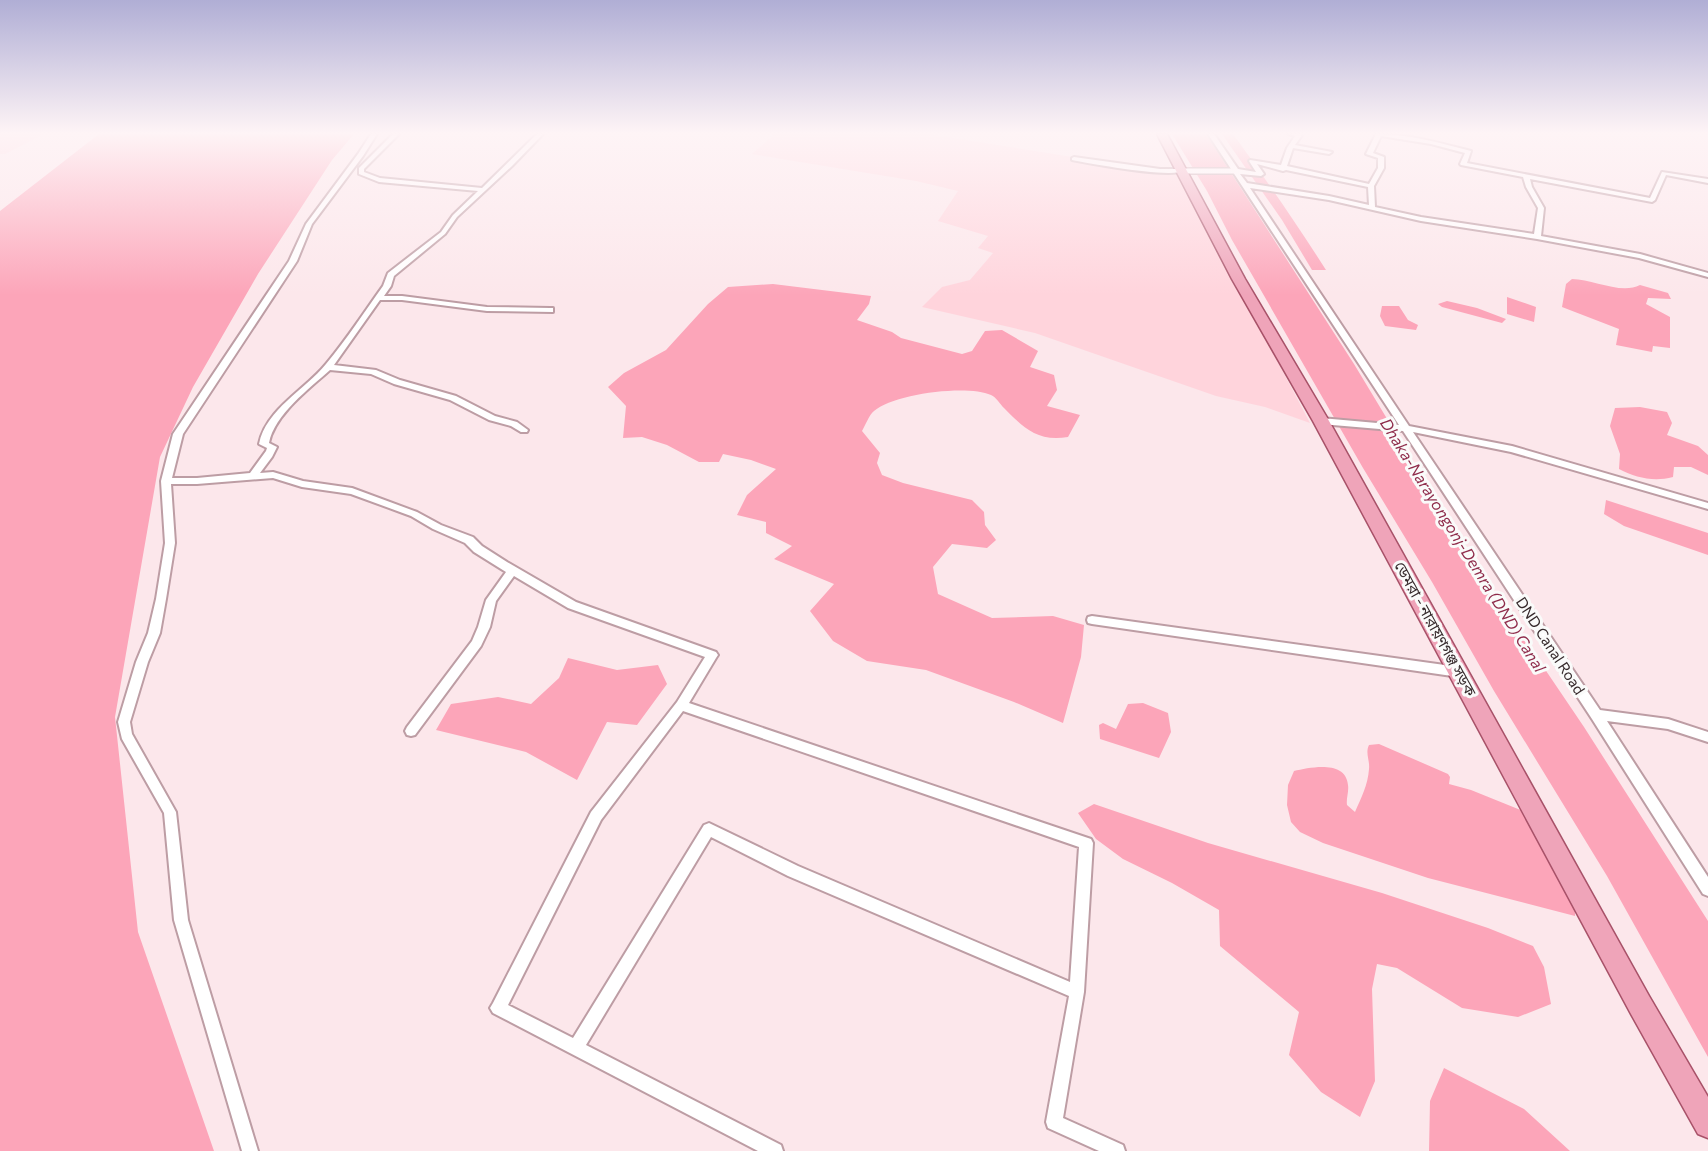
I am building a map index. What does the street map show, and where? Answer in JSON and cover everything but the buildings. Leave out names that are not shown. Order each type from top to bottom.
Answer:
[{"type":"main road","name":"ডেমরা - নারায়ণগঞ্জ সড়ক","points":[[1190,188],[1273,344],[1321,421],[1640,1005],[1708,1124]]},
{"type":"street","points":[[250,1151],[181,920],[170,812],[126,735],[124,722],[142,662],[154,633],[163,590],[170,543],[166,481],[178,434],[293,261],[309,224],[336,188]]},
{"type":"street","points":[[460,188],[484,190]]},
{"type":"street","points":[[254,476],[255,471],[271,455],[272,447],[264,444],[266,433],[287,405],[328,367],[378,298],[391,275],[434,241],[455,216],[486,188]]},
{"type":"street","name":"DND Canal Road","points":[[1247,188],[1596,715],[1708,889]]},
{"type":"street","points":[[1266,188],[1372,209],[1640,256],[1708,275]]},
{"type":"street","points":[[1371,188],[1372,209]]},
{"type":"street","points":[[1529,188],[1541,208],[1538,237]]},
{"type":"street","points":[[1587,188],[1652,200],[1657,188]]},
{"type":"street","points":[[378,298],[402,298],[487,309],[550,310]]},
{"type":"street","points":[[328,367],[374,372],[397,382],[453,398],[492,418],[514,424],[524,430]]},
{"type":"street","points":[[1321,421],[1406,428],[1512,449],[1708,506]]},
{"type":"street","points":[[166,481],[273,476],[302,484],[344,489],[391,505],[469,540],[478,549],[572,605],[712,655],[681,705],[596,816],[498,1008],[775,1151]]},
{"type":"street","points":[[411,732],[477,643],[491,600],[513,570]]},
{"type":"street","points":[[1092,620],[1459,672]]},
{"type":"street","points":[[681,705],[1086,843],[1077,992],[1054,1122],[1117,1151]]},
{"type":"street","points":[[1596,715],[1668,724],[1708,737]]},
{"type":"street","points":[[576,1047],[709,829],[794,872],[1077,992]]},
{"type":"shaded area","points":[[944,188],[1186,188],[1310,423],[1265,407],[1216,396],[1035,333],[922,307],[942,287],[970,280],[993,253],[978,248],[988,236],[938,221],[958,191]]},
{"type":"water","points":[[30,188],[314,188],[258,274],[193,387],[160,457],[115,717],[138,932],[214,1151],[0,1151],[0,211]]},
{"type":"water","name":"Dhaka-Narayongonj-Demra (DND) Canal","points":[[1205,188],[1241,188],[1354,364],[1480,573],[1584,727],[1708,921],[1708,1057],[1607,876],[1494,691],[1363,468],[1232,240]]},
{"type":"water","points":[[1259,188],[1271,188],[1326,270],[1312,270]]},
{"type":"water","points":[[1572,279],[1624,288],[1640,285],[1668,293],[1671,299],[1648,298],[1646,304],[1670,317],[1670,348],[1653,346],[1652,352],[1616,345],[1619,329],[1562,307],[1566,284]]},
{"type":"water","points":[[773,284],[871,296],[869,304],[857,320],[892,332],[901,338],[962,354],[972,351],[985,331],[1002,330],[1038,351],[1030,367],[1054,375],[1057,390],[1047,406],[1080,415],[1068,437],[1048,437],[1032,432],[1018,422],[993,396],[965,390],[931,392],[883,405],[872,413],[862,431],[880,453],[877,463],[882,475],[903,483],[972,500],[984,512],[985,525],[996,540],[987,548],[952,544],[933,567],[938,594],[992,618],[1053,616],[1084,625],[1081,657],[1063,723],[1014,702],[926,670],[867,661],[833,641],[810,611],[834,584],[774,559],[792,546],[766,533],[766,522],[737,515],[747,495],[776,469],[751,460],[723,454],[719,462],[699,462],[667,445],[642,437],[623,438],[626,406],[608,387],[624,373],[666,350],[708,304],[728,287]]},
{"type":"water","points":[[1507,297],[1536,307],[1534,322],[1507,314]]},
{"type":"water","points":[[1447,301],[1477,308],[1506,319],[1502,323],[1438,304]]},
{"type":"water","points":[[1382,306],[1399,306],[1408,320],[1418,325],[1416,330],[1385,326],[1380,316]]},
{"type":"water","points":[[1640,407],[1667,412],[1672,423],[1667,435],[1698,446],[1708,455],[1708,475],[1691,467],[1674,467],[1673,477],[1652,479],[1632,475],[1619,469],[1620,454],[1610,426],[1615,408]]},
{"type":"water","points":[[1606,500],[1708,533],[1708,555],[1624,526],[1604,514]]},
{"type":"water","points":[[568,658],[617,670],[658,665],[667,684],[637,725],[607,722],[577,780],[526,752],[436,730],[451,704],[498,697],[531,704],[559,678]]},
{"type":"water","points":[[1143,703],[1168,713],[1171,732],[1159,758],[1100,739],[1099,725],[1103,723],[1116,729],[1128,704]]},
{"type":"water","points":[[1379,744],[1448,774],[1449,784],[1471,790],[1523,811],[1575,909],[1575,916],[1428,878],[1323,843],[1300,832],[1291,822],[1287,805],[1288,785],[1294,771],[1327,767],[1341,772],[1346,777],[1348,785],[1347,805],[1355,812],[1367,780],[1369,745]]},
{"type":"water","points":[[1094,804],[1208,843],[1382,893],[1488,928],[1533,946],[1544,967],[1551,1004],[1518,1017],[1462,1008],[1397,968],[1377,964],[1372,989],[1375,1081],[1360,1117],[1321,1092],[1289,1055],[1299,1012],[1220,946],[1219,910],[1123,859],[1096,839],[1078,813]]},
{"type":"water","points":[[1444,1068],[1524,1109],[1570,1151],[1429,1151],[1430,1101]]}]
